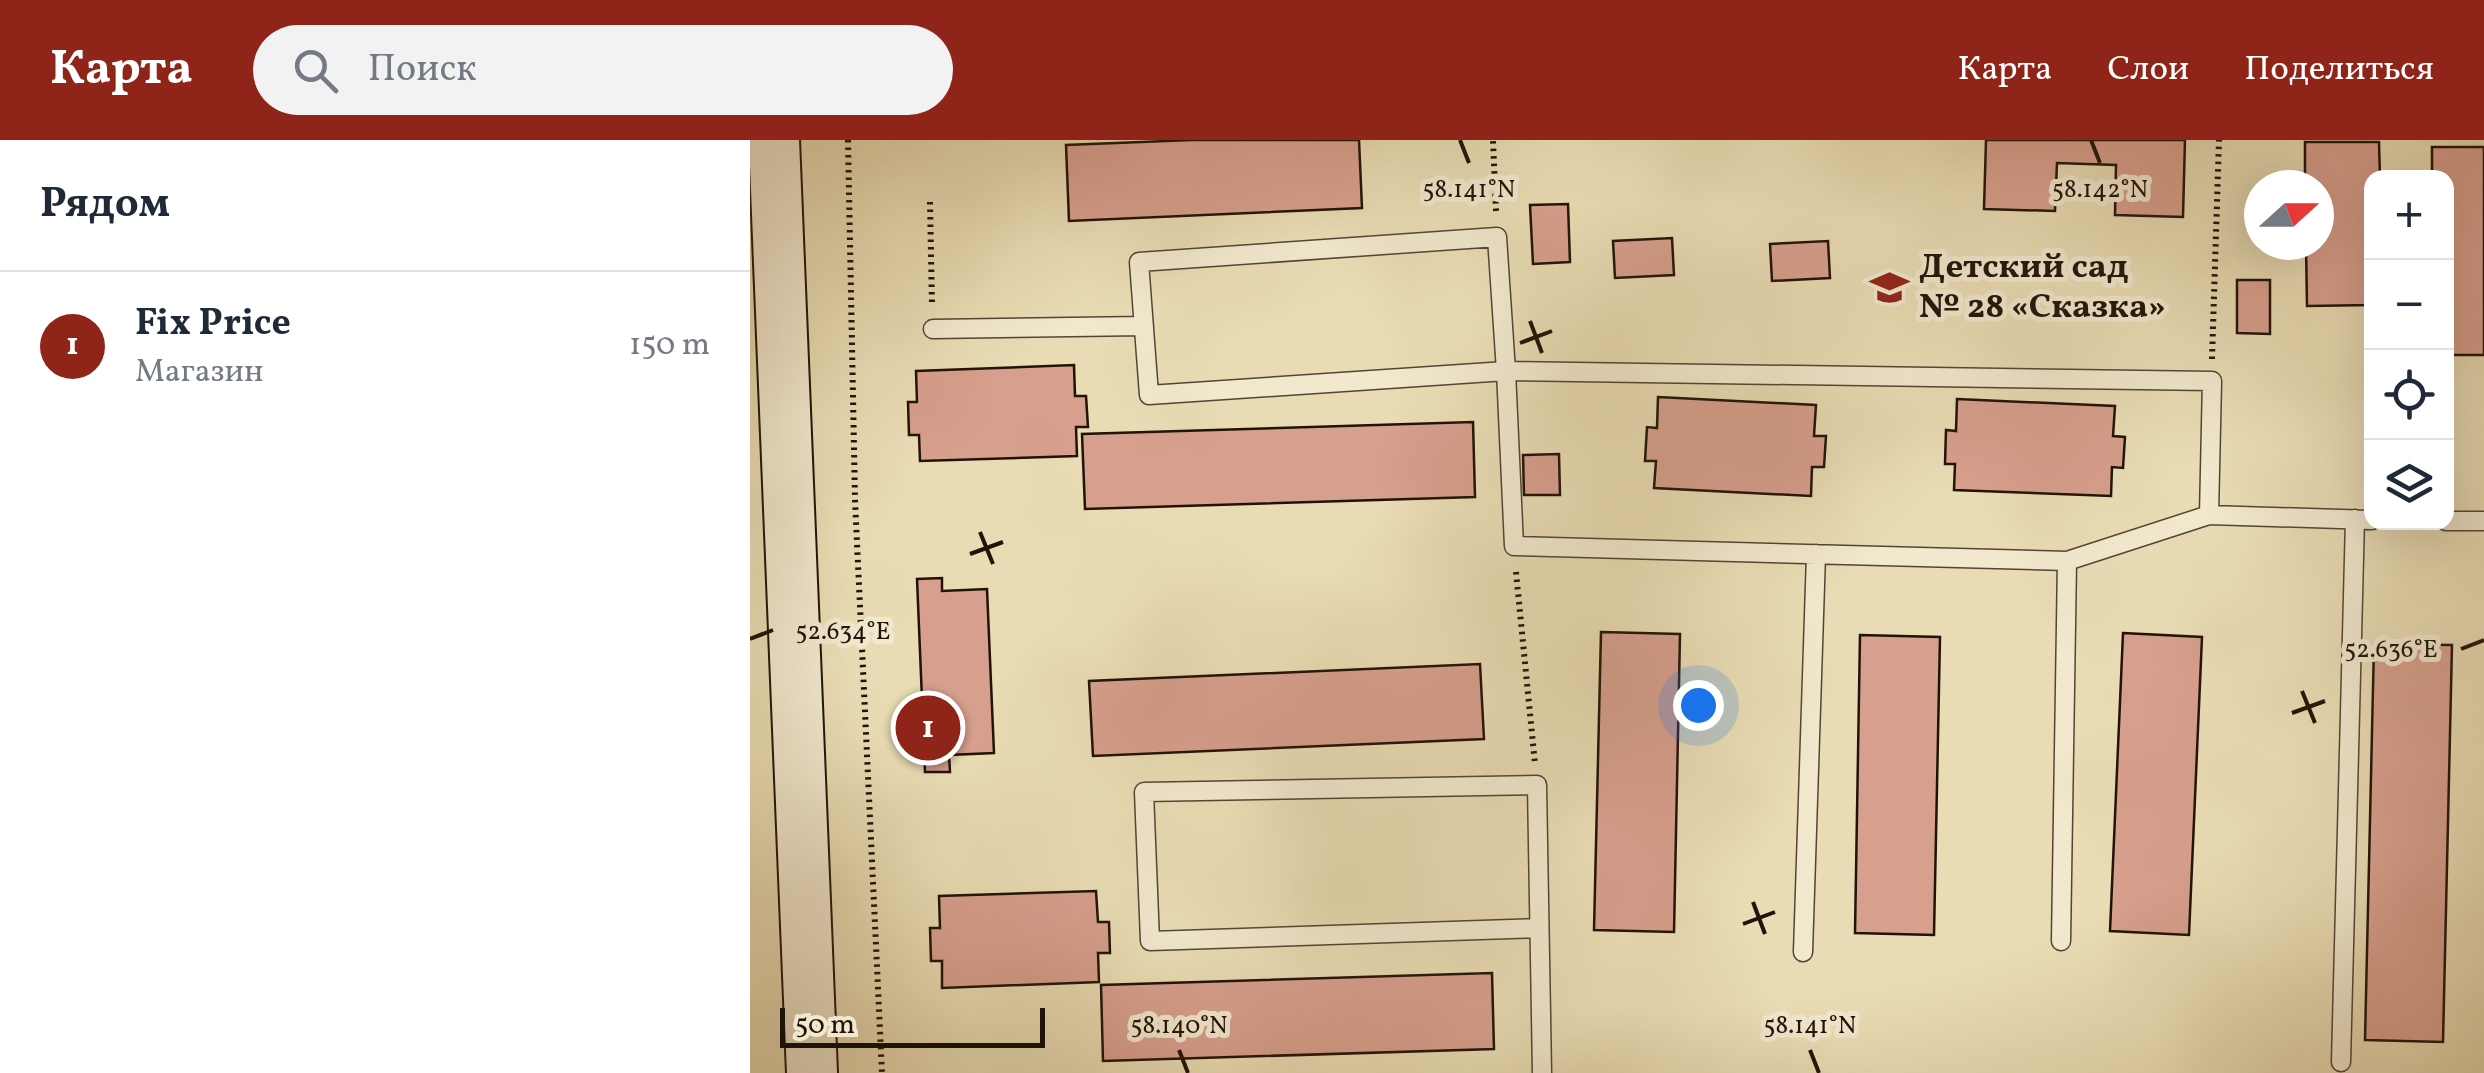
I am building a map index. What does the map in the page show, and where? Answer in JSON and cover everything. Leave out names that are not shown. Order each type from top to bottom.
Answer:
[{"type":"main road","points":[[774,140],[812,1073]]},
{"type":"lane","points":[[2209,515],[2212,381],[1506,371],[1149,395],[1139,262],[1497,238],[1506,371],[1514,546],[2067,562],[2209,515],[2363,519],[2341,1062]]},
{"type":"lane","points":[[933,329],[1144,326]]},
{"type":"lane","points":[[2454,520],[2484,521]]},
{"type":"lane","points":[[1803,952],[1816,554]]},
{"type":"lane","points":[[2060,941],[2067,562]]},
{"type":"lane","points":[[1539,928],[1150,941],[1144,792],[1536,785],[1539,928],[1542,1073]]},
{"type":"path","points":[[848,140],[856,500],[882,1073]]},
{"type":"path","points":[[1494,140],[1497,238]]},
{"type":"path","points":[[2212,381],[2219,140]]},
{"type":"path","points":[[930,202],[933,329]]},
{"type":"path","points":[[1514,546],[1536,785]]},
{"type":"building","points":[[1359,140],[1362,208],[1069,221],[1066,145]]},
{"type":"building","points":[[1986,140],[2185,140],[2183,217],[2115,215],[2116,165],[2057,163],[2055,211],[1984,209]]},
{"type":"building","points":[[2305,142],[2379,142],[2380,170],[2364,170],[2364,305],[2307,306],[2306,260],[2334,260],[2334,170],[2305,170]]},
{"type":"building","points":[[2432,147],[2484,147],[2484,355],[2454,355],[2454,170],[2432,170]]},
{"type":"building","points":[[1568,204],[1570,262],[1533,264],[1530,205]]},
{"type":"building","points":[[1672,238],[1674,275],[1615,278],[1613,241]]},
{"type":"building","points":[[1828,241],[1830,278],[1772,281],[1770,244]]},
{"type":"building","points":[[2237,280],[2270,280],[2270,334],[2237,333]]},
{"type":"building","points":[[1074,365],[1075,396],[1086,396],[1088,427],[1076,427],[1077,456],[920,461],[919,435],[909,435],[908,402],[917,402],[916,371]]},
{"type":"building","points":[[1658,397],[1816,405],[1814,436],[1826,436],[1824,467],[1812,467],[1811,496],[1654,488],[1656,461],[1645,461],[1647,427],[1657,428]]},
{"type":"building","points":[[1957,399],[2115,406],[2113,436],[2125,437],[2123,468],[2112,467],[2111,496],[1954,490],[1955,464],[1945,464],[1946,430],[1956,431]]},
{"type":"building","points":[[1473,422],[1475,497],[1085,509],[1082,434]]},
{"type":"building","points":[[1559,454],[1560,495],[1524,495],[1523,455]]},
{"type":"building","points":[[942,578],[942,591],[987,589],[994,753],[949,755],[950,772],[925,772],[917,579]]},
{"type":"building","points":[[1601,632],[1680,634],[1674,932],[1594,930]]},
{"type":"building","points":[[2123,633],[2202,637],[2189,935],[2110,931]]},
{"type":"building","points":[[1860,635],[1940,637],[1934,935],[1855,933]]},
{"type":"building","points":[[2374,644],[2452,645],[2443,1042],[2365,1040]]},
{"type":"building","points":[[1480,664],[1484,739],[1093,756],[1089,681]]},
{"type":"building","points":[[1096,891],[1098,922],[1109,922],[1110,953],[1098,953],[1099,982],[942,988],[942,961],[931,961],[930,928],[940,928],[939,896]]},
{"type":"building","points":[[1492,973],[1494,1049],[1103,1061],[1101,985]]},
{"type":"place","name":"Детский сад № 28 «Сказка»","points":[[1889,288]]},
{"type":"place","name":"Fix Price","points":[[928,728]]}]
